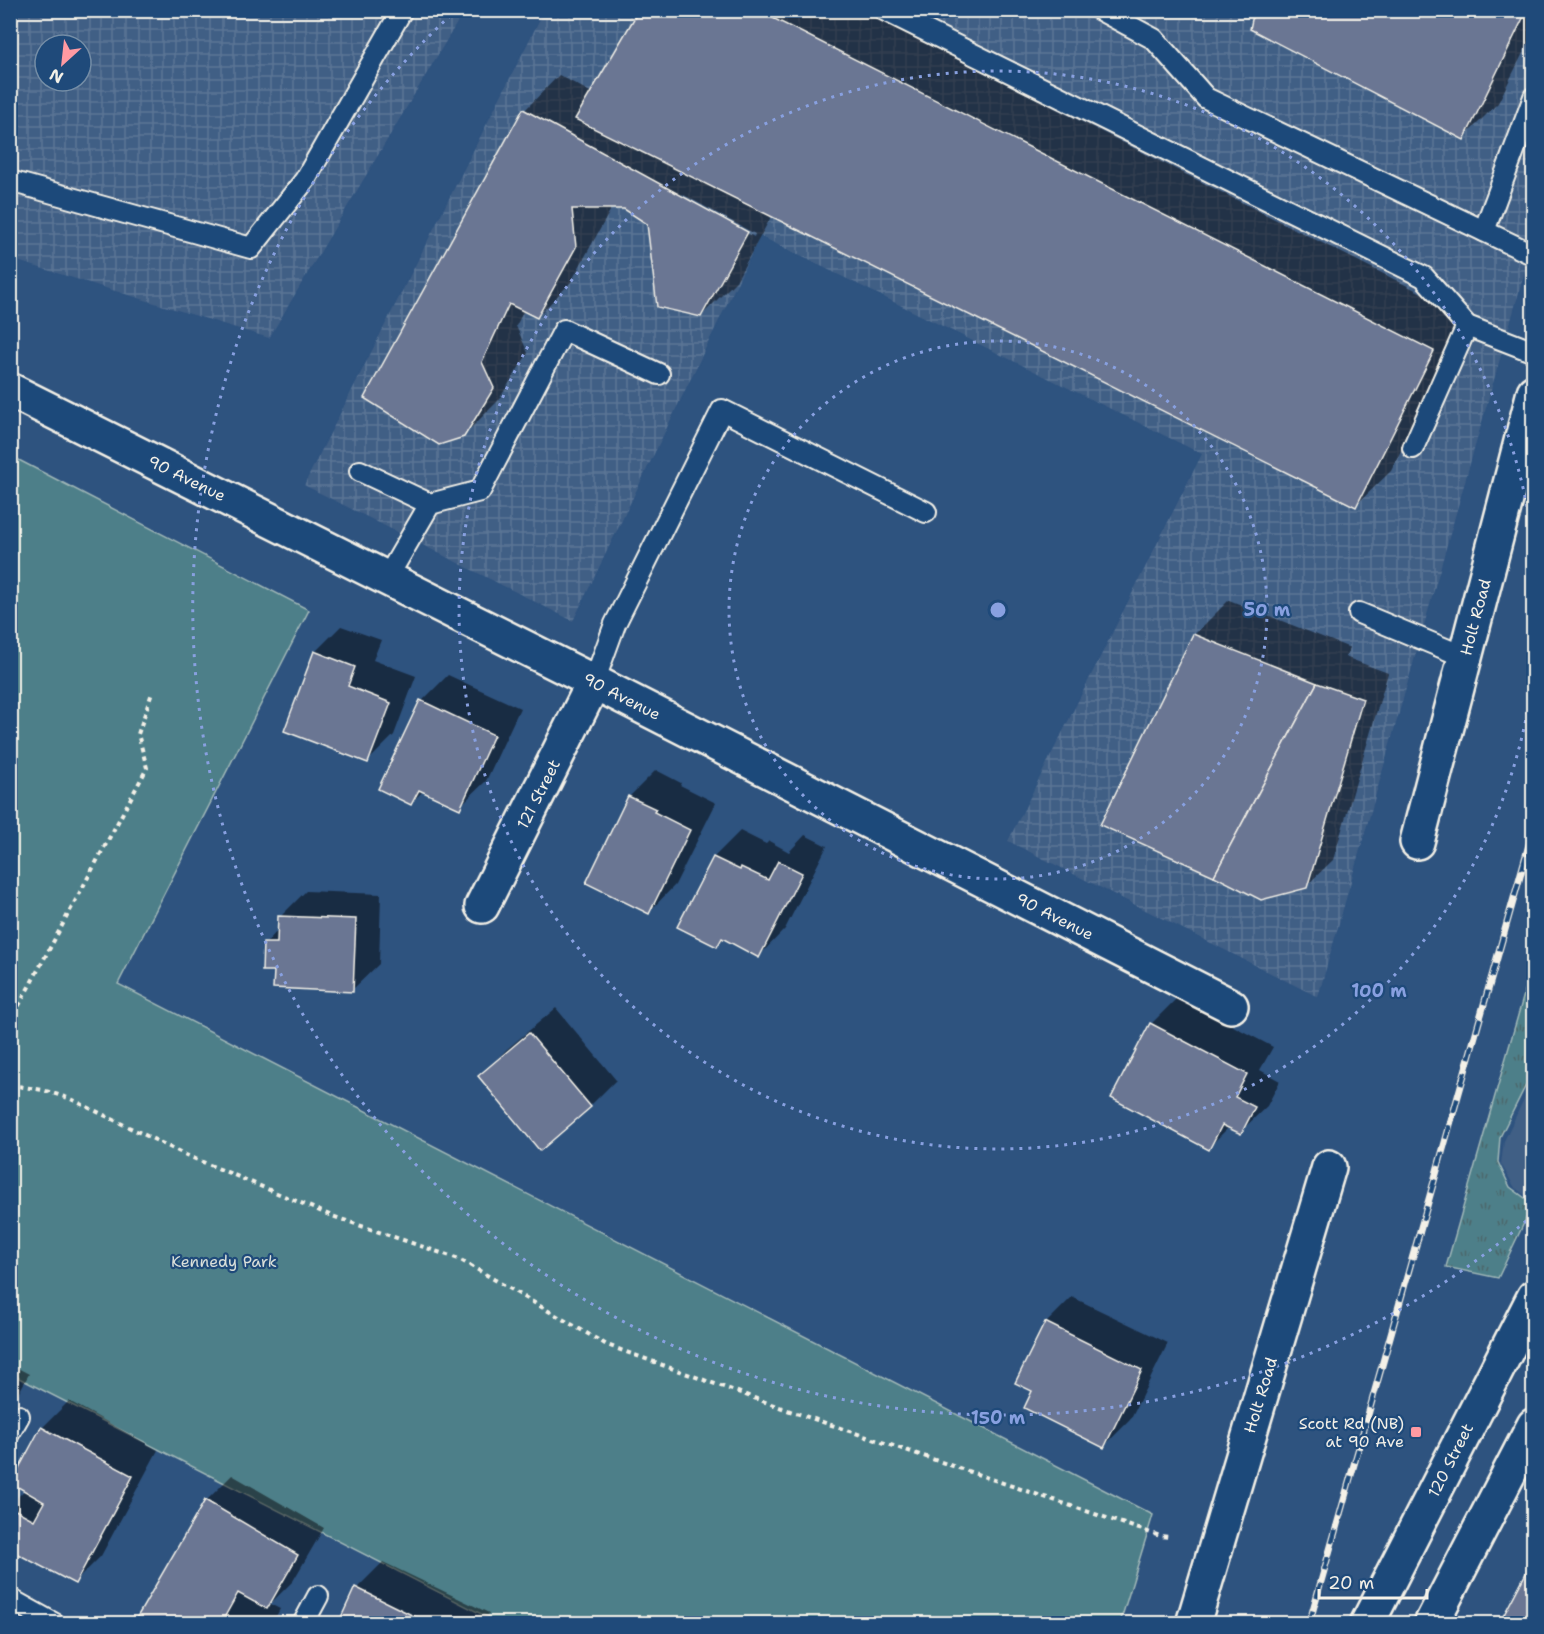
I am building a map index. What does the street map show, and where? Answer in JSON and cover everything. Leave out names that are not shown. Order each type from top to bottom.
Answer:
[{"type":"street","name":"90 Avenue","points":[[10,390],[594,682],[1231,1006]]},
{"type":"street","name":"Holt Road","points":[[1417,842],[1533,392]]},
{"type":"street","name":"121 Street","points":[[482,906],[594,682]]},
{"type":"street","name":"Holt Road","points":[[1193,1623],[1329,1167]]},
{"type":"street","name":"120 Street","points":[[1367,1623],[1533,1297]]},
{"type":"street","points":[[1431,1623],[1533,1425]]},
{"type":"lane","points":[[10,181],[251,248],[305,180],[402,10]]},
{"type":"lane","points":[[884,10],[1424,277],[1467,326],[1533,352]]},
{"type":"lane","points":[[1100,10],[1154,39],[1206,99],[1533,255]]},
{"type":"lane","points":[[1484,231],[1533,97]]},
{"type":"lane","points":[[1413,448],[1467,326]]},
{"type":"lane","points":[[360,471],[430,504],[480,491],[564,330],[659,374]]},
{"type":"lane","points":[[594,682],[615,624],[722,410],[926,512]]},
{"type":"lane","points":[[387,578],[430,504]]},
{"type":"lane","points":[[1359,613],[1465,657]]},
{"type":"lane","points":[[303,1623],[318,1596]]},
{"type":"lane","points":[[10,1599],[55,1623]]},
{"type":"path","points":[[10,1022],[147,768],[138,734],[152,693]]},
{"type":"path","points":[[10,1087],[42,1090],[71,1099],[186,1155],[322,1211],[459,1259],[607,1345],[967,1471],[1160,1536],[1169,1537]]},
{"type":"shaded area","points":[[10,11],[464,11],[269,338],[11,259]]},
{"type":"shaded area","points":[[544,11],[1533,11],[1533,243],[1318,997],[1008,841],[1202,454],[760,236],[573,621],[304,485]]},
{"type":"shaded area","points":[[1533,1080],[1533,1201],[1515,1188],[1501,1164],[1504,1141]]},
{"type":"green space","name":"Kennedy Park","points":[[11,456],[309,610],[118,984],[1153,1515],[1120,1623],[499,1623],[11,1374]]},
{"type":"green space","points":[[1533,963],[1533,1071],[1500,1137],[1498,1162],[1510,1187],[1533,1204],[1498,1278],[1446,1267]]},
{"type":"building","points":[[639,10],[757,10],[1434,351],[1356,507],[575,119]]},
{"type":"building","points":[[1254,10],[1527,10],[1464,140],[1250,29]]},
{"type":"building","points":[[523,109],[748,232],[701,317],[657,307],[647,224],[624,209],[572,209],[576,247],[537,318],[509,304],[482,362],[494,388],[464,437],[439,445],[364,398]]},
{"type":"building","points":[[1193,634],[1317,683],[1214,876],[1100,825]]},
{"type":"building","points":[[314,651],[355,667],[348,686],[391,703],[368,763],[284,731]]},
{"type":"building","points":[[1317,683],[1363,699],[1307,888],[1261,900],[1214,876]]},
{"type":"building","points":[[420,700],[494,735],[460,809],[419,790],[411,805],[378,789]]},
{"type":"building","points":[[628,796],[656,809],[654,812],[690,830],[649,914],[586,883]]},
{"type":"building","points":[[713,857],[768,880],[778,861],[802,873],[759,958],[722,938],[717,947],[677,927]]},
{"type":"building","points":[[278,916],[356,919],[353,992],[273,988],[274,971],[262,971],[263,943],[277,943]]},
{"type":"building","points":[[1150,1023],[1247,1074],[1235,1097],[1255,1107],[1241,1134],[1222,1125],[1209,1150],[1111,1098]]},
{"type":"building","points":[[529,1033],[591,1107],[540,1151],[478,1076]]},
{"type":"building","points":[[1045,1322],[1142,1370],[1104,1448],[1024,1408],[1032,1391],[1015,1383]]},
{"type":"building","points":[[41,1427],[133,1476],[75,1584],[10,1550],[10,1507],[34,1520],[44,1502],[11,1483]]},
{"type":"building","points":[[205,1500],[298,1555],[267,1609],[238,1593],[224,1618],[233,1624],[133,1624]]},
{"type":"building","points":[[1534,1558],[1534,1624],[1499,1624]]},
{"type":"building","points":[[355,1587],[430,1624],[338,1624]]},
{"type":"railway","points":[[1309,1624],[1534,827]]},
{"type":"place","name":"Scott Rd (NB) at 90 Ave","points":[[1416,1432]]}]
